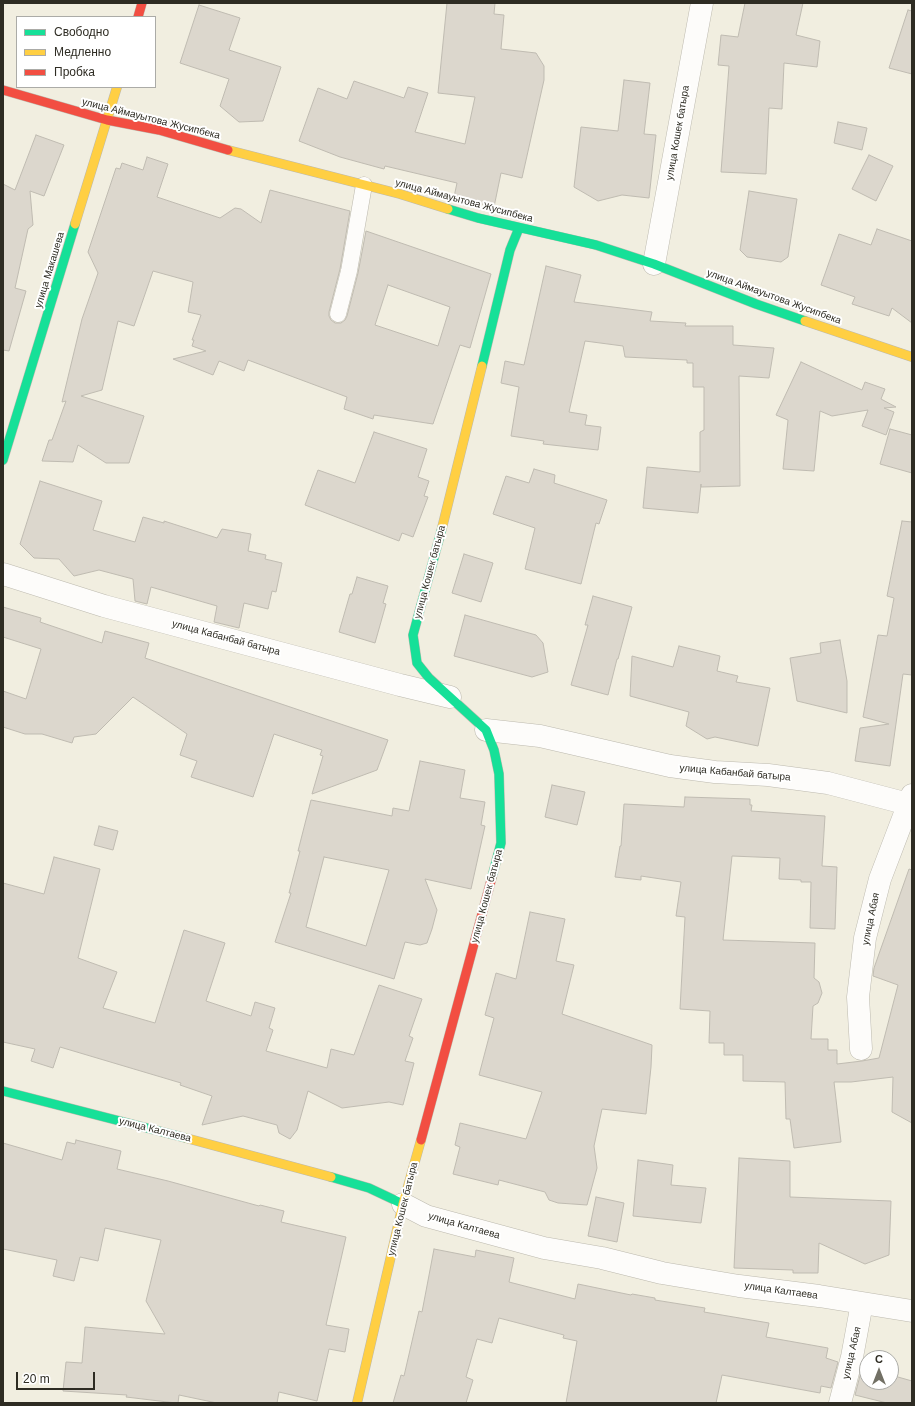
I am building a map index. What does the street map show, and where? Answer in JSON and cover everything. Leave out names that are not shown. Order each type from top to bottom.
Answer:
[{"type":"street","points":[[138,16],[142,3]]},
{"type":"street","name":"улица Кошек батыра","points":[[654,264],[702,3]]},
{"type":"street","name":"улица Макашева","points":[[3,460],[117,88]]},
{"type":"street","name":"улица Аймауытова Жусипбека","points":[[3,90],[108,120],[159,130],[228,150],[400,194],[478,218],[596,245],[654,264],[756,304],[912,357]]},
{"type":"street","name":"улица Кошек батыра","points":[[357,1403],[403,1204],[444,1059],[501,843],[500,774],[494,750],[486,730],[429,678],[417,663],[414,635],[434,561],[510,250],[519,228]]},
{"type":"street","name":"улица Кабанбай батыра","points":[[3,574],[104,606],[450,697]]},
{"type":"street","name":"улица Кабанбай батыра","points":[[486,730],[540,736],[670,766],[715,772],[768,775],[828,783],[911,801]]},
{"type":"street","name":"улица Абая","points":[[861,1049],[858,997],[865,938],[880,878],[911,801]]},
{"type":"street","name":"улица Калтаева","points":[[3,1091],[223,1147],[369,1188],[426,1216],[544,1248],[602,1258],[662,1273],[739,1286],[912,1311]]},
{"type":"street","name":"улица Абая","points":[[840,1403],[852,1357],[862,1303]]},
{"type":"lane","points":[[338,314],[349,271],[364,185]]},
{"type":"building","points":[[447,3],[495,3],[494,14],[504,15],[501,49],[536,53],[544,66],[544,80],[522,178],[501,173],[494,207],[454,197],[457,183],[385,166],[384,169],[340,157],[299,141],[318,88],[347,99],[354,81],[404,98],[408,87],[428,93],[415,132],[465,144],[475,97],[438,93]]},
{"type":"building","points":[[745,3],[803,3],[796,35],[820,41],[817,67],[784,63],[782,109],[769,108],[766,174],[721,172],[729,66],[718,65],[721,35],[738,37]]},
{"type":"building","points":[[199,5],[240,18],[229,50],[281,67],[263,121],[239,122],[220,106],[229,79],[180,63]]},
{"type":"building","points":[[908,10],[912,11],[912,74],[889,68]]},
{"type":"building","points":[[624,80],[650,83],[644,134],[656,135],[649,198],[622,195],[598,201],[574,187],[581,127],[618,131]]},
{"type":"building","points":[[838,122],[867,128],[862,150],[834,143]]},
{"type":"building","points":[[36,135],[64,145],[44,196],[30,191],[33,225],[28,229],[15,288],[26,291],[9,351],[3,350],[3,184],[15,190]]},
{"type":"building","points":[[869,155],[893,166],[876,201],[852,189]]},
{"type":"building","points":[[147,157],[168,164],[157,197],[220,218],[235,208],[241,209],[261,223],[270,190],[350,211],[340,269],[329,312],[331,320],[335,323],[341,323],[347,316],[358,273],[366,231],[491,274],[470,348],[460,345],[433,424],[374,415],[373,419],[344,409],[347,397],[248,360],[244,371],[219,361],[213,375],[173,359],[206,351],[192,346],[194,340],[192,340],[201,315],[188,312],[193,282],[153,271],[134,326],[118,321],[102,390],[81,396],[144,416],[129,463],[106,463],[78,445],[73,462],[42,461],[49,440],[52,440],[66,401],[62,402],[82,319],[98,273],[88,252],[116,168],[120,169],[122,163],[143,170]],"holes":[[[388,285],[450,307],[438,346],[375,325]]]},
{"type":"building","points":[[749,191],[797,199],[788,257],[781,262],[747,257],[740,250]]},
{"type":"building","points":[[877,229],[912,241],[912,323],[892,308],[889,316],[852,304],[855,297],[821,285],[839,234],[871,245]]},
{"type":"building","points":[[546,266],[581,275],[574,302],[652,312],[650,321],[686,323],[685,326],[733,326],[733,345],[774,348],[769,378],[739,376],[740,486],[701,487],[701,484],[698,513],[643,508],[647,467],[700,472],[700,432],[704,430],[704,387],[693,387],[693,363],[687,363],[687,360],[625,357],[623,346],[585,341],[569,412],[587,415],[585,425],[601,427],[598,450],[543,444],[544,441],[511,436],[519,387],[501,383],[505,361],[524,365]]},
{"type":"building","points":[[801,362],[862,390],[865,382],[885,389],[881,399],[896,407],[884,408],[894,412],[886,435],[862,426],[868,410],[832,416],[820,411],[814,471],[783,469],[788,420],[776,415]]},
{"type":"building","points":[[890,429],[912,435],[912,473],[880,464]]},
{"type":"building","points":[[374,432],[427,449],[418,477],[429,481],[424,496],[428,497],[413,537],[402,533],[399,541],[305,505],[318,470],[355,483]]},
{"type":"building","points":[[534,469],[555,475],[554,483],[607,500],[599,524],[596,523],[581,584],[525,569],[535,528],[493,514],[506,476],[529,483]]},
{"type":"building","points":[[40,481],[102,501],[93,530],[135,542],[143,517],[164,523],[164,521],[217,538],[222,529],[251,534],[248,551],[266,555],[265,559],[282,563],[276,592],[272,591],[268,609],[244,603],[239,628],[214,622],[217,606],[151,587],[147,604],[135,601],[133,579],[99,570],[74,576],[59,559],[34,558],[20,544]]},
{"type":"building","points":[[902,521],[912,522],[912,675],[903,674],[890,766],[855,761],[860,728],[889,724],[863,717],[878,635],[887,636],[894,598],[887,596]]},
{"type":"building","points":[[464,554],[493,563],[481,602],[452,593]]},
{"type":"building","points":[[357,577],[388,586],[383,603],[386,604],[375,643],[339,632],[350,594],[352,594]]},
{"type":"building","points":[[593,596],[632,607],[608,695],[571,685],[588,625],[585,625]]},
{"type":"building","points":[[3,607],[41,618],[40,622],[102,643],[105,631],[149,643],[145,658],[388,740],[377,770],[312,794],[323,756],[320,755],[322,750],[274,734],[253,797],[191,777],[197,761],[180,755],[187,734],[133,697],[96,734],[74,737],[72,743],[42,734],[25,734],[3,727],[3,691],[26,699],[41,649],[3,637]]},
{"type":"building","points":[[465,615],[536,635],[543,643],[548,672],[532,677],[454,656]]},
{"type":"building","points":[[840,640],[847,681],[847,713],[797,701],[790,658],[821,653],[820,643]]},
{"type":"building","points":[[679,646],[720,656],[717,671],[738,676],[736,682],[770,688],[758,746],[715,737],[707,739],[686,726],[689,712],[630,696],[632,656],[673,667]]},
{"type":"building","points":[[420,761],[465,770],[460,798],[485,802],[481,825],[485,826],[471,889],[425,879],[437,910],[432,929],[427,943],[420,945],[405,942],[394,979],[275,942],[291,893],[289,893],[311,800],[392,816],[393,808],[409,811]],"holes":[[[324,857],[389,870],[366,946],[306,927]]]},
{"type":"building","points":[[552,785],[585,792],[577,825],[545,817]]},
{"type":"building","points":[[685,797],[750,799],[750,805],[752,805],[751,811],[825,816],[822,866],[837,867],[835,929],[810,928],[811,882],[779,879],[780,858],[732,856],[723,940],[815,943],[814,978],[819,982],[822,993],[818,1003],[813,1006],[811,1039],[828,1039],[828,1050],[837,1050],[837,1064],[879,1058],[898,985],[873,976],[874,968],[909,869],[912,870],[912,1123],[892,1112],[893,1077],[851,1082],[834,1082],[841,1142],[794,1148],[790,1119],[786,1119],[785,1082],[743,1081],[743,1055],[724,1055],[724,1043],[709,1043],[710,1011],[680,1009],[685,917],[676,916],[681,882],[641,876],[641,880],[615,877],[621,846],[624,804],[684,807]]},
{"type":"building","points":[[99,826],[118,831],[113,850],[94,845]]},
{"type":"building","points":[[54,857],[100,869],[78,958],[117,972],[103,1008],[155,1023],[184,930],[225,943],[206,1001],[251,1016],[255,1002],[275,1008],[269,1028],[273,1030],[266,1051],[327,1068],[331,1049],[354,1055],[379,985],[422,999],[409,1036],[413,1038],[405,1061],[414,1063],[403,1105],[389,1102],[342,1108],[308,1091],[297,1130],[290,1139],[279,1133],[277,1125],[243,1116],[202,1125],[212,1096],[180,1085],[181,1083],[60,1047],[53,1068],[31,1061],[35,1049],[3,1042],[3,883],[44,894]]},
{"type":"building","points":[[530,912],[565,919],[556,961],[574,965],[562,1014],[652,1045],[646,1114],[602,1109],[594,1146],[597,1168],[587,1205],[558,1203],[549,1200],[545,1192],[499,1180],[498,1185],[453,1174],[460,1147],[455,1145],[460,1123],[526,1139],[542,1092],[479,1075],[494,1018],[485,1015],[496,973],[516,979]]},
{"type":"building","points":[[76,1140],[121,1151],[117,1169],[168,1181],[259,1206],[284,1211],[281,1222],[346,1237],[326,1325],[349,1329],[345,1352],[329,1349],[317,1401],[279,1392],[277,1403],[217,1403],[179,1395],[178,1403],[176,1403],[126,1397],[127,1395],[63,1391],[66,1362],[82,1363],[85,1327],[165,1334],[146,1301],[161,1240],[105,1228],[98,1261],[80,1257],[74,1281],[53,1276],[57,1260],[3,1249],[3,1143],[62,1160],[67,1142],[75,1144]]},
{"type":"building","points":[[739,1158],[790,1161],[790,1197],[891,1201],[889,1255],[865,1264],[819,1243],[818,1273],[793,1273],[793,1270],[734,1268]]},
{"type":"building","points":[[638,1160],[673,1165],[671,1185],[706,1188],[701,1223],[633,1216]]},
{"type":"building","points":[[596,1197],[624,1203],[617,1242],[588,1236]]},
{"type":"building","points":[[434,1249],[475,1257],[476,1250],[514,1258],[509,1282],[575,1299],[578,1284],[631,1295],[655,1298],[655,1300],[705,1308],[704,1312],[769,1323],[766,1337],[828,1348],[826,1358],[838,1362],[831,1388],[821,1386],[820,1393],[722,1375],[716,1403],[566,1403],[577,1341],[563,1338],[564,1335],[499,1318],[492,1343],[477,1339],[466,1377],[473,1380],[466,1403],[393,1403],[401,1375],[404,1376],[419,1311],[422,1312]]},
{"type":"building","points":[[899,1377],[912,1381],[912,1403],[887,1403],[855,1395],[859,1380],[859,1390],[899,1390]]},
{"type":"traffic: fast","points":[[448,209],[478,218],[596,245],[654,264],[756,304],[805,321]]},
{"type":"traffic: fast","points":[[3,460],[75,224]]},
{"type":"traffic: fast","points":[[482,366],[510,250],[519,228]]},
{"type":"traffic: fast","points":[[442,528],[413,635],[417,663],[429,678],[486,730],[494,750],[499,774],[501,843],[492,877]]},
{"type":"traffic: fast","points":[[3,1091],[186,1138]]},
{"type":"traffic: fast","points":[[331,1177],[369,1188],[403,1204]]},
{"type":"traffic: slow","points":[[75,224],[117,88]]},
{"type":"traffic: slow","points":[[228,150],[400,194],[448,209]]},
{"type":"traffic: slow","points":[[805,321],[912,357]]},
{"type":"traffic: slow","points":[[442,528],[482,366]]},
{"type":"traffic: slow","points":[[186,1138],[331,1177]]},
{"type":"traffic: slow","points":[[357,1403],[403,1204],[421,1140]]},
{"type":"traffic: jam","points":[[138,16],[142,3]]},
{"type":"traffic: jam","points":[[3,90],[107,120],[159,130],[228,150]]},
{"type":"traffic: jam","points":[[421,1140],[492,877]]}]
